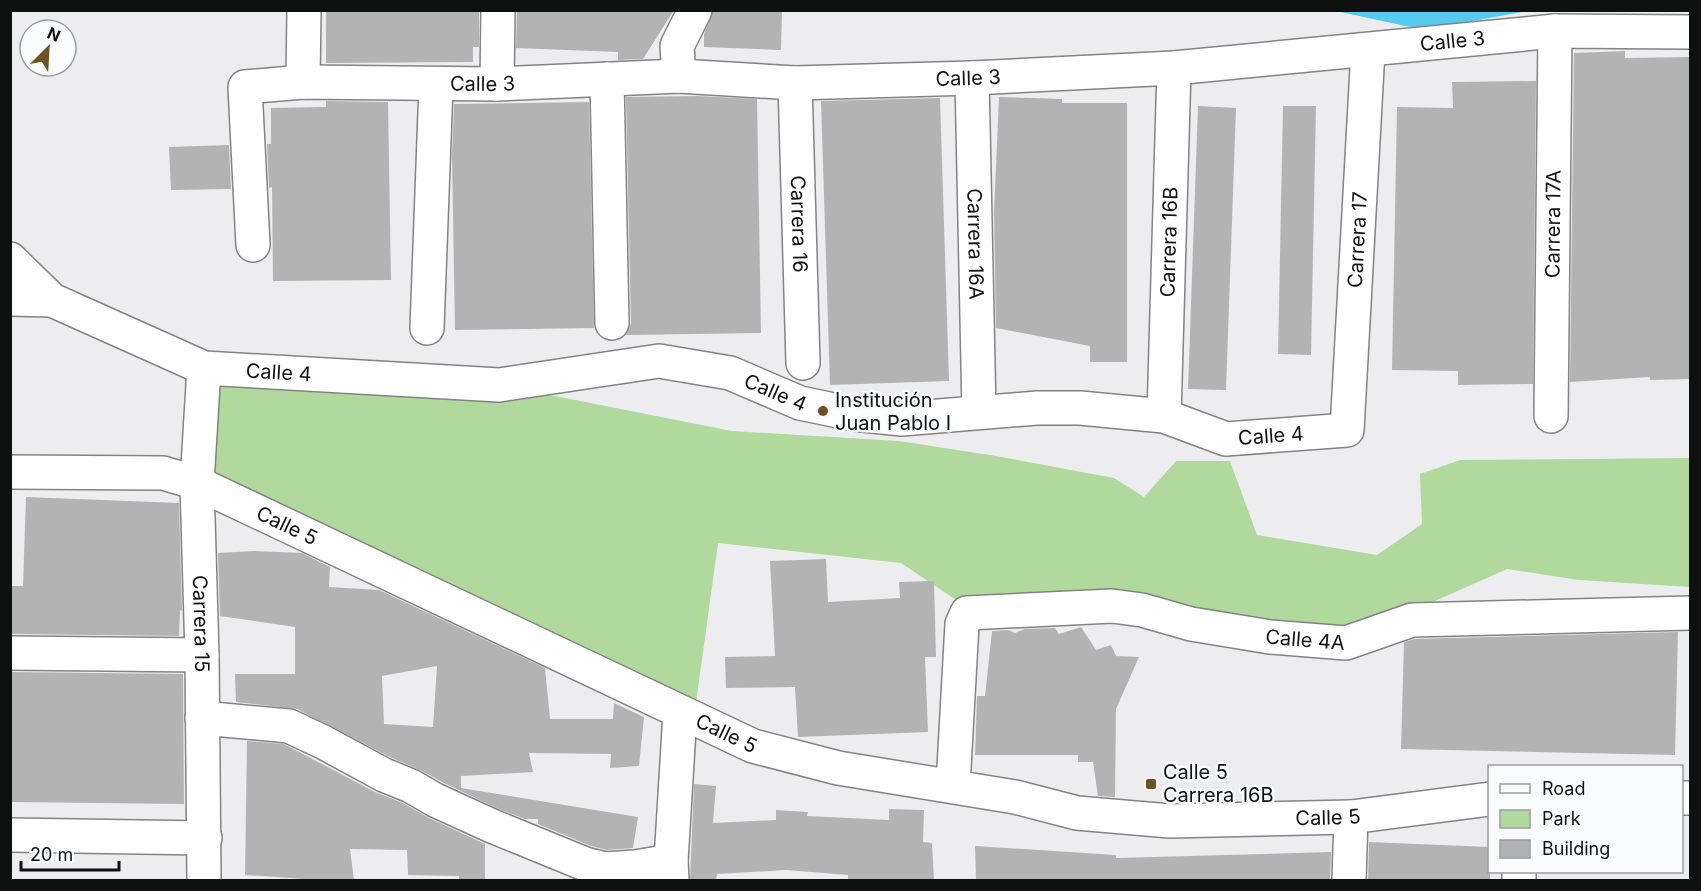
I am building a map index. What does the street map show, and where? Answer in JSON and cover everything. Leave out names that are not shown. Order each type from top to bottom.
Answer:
[{"type":"street","points":[[303,82],[304,10]]},
{"type":"street","points":[[497,84],[498,10]]},
{"type":"street","points":[[679,76],[677,46],[695,10]]},
{"type":"street","name":"Calle 3","points":[[253,245],[245,87],[303,82],[436,85],[679,76],[795,83],[972,78],[1174,68],[1556,31],[1690,32]]},
{"type":"street","name":"Carrera 17A","points":[[1551,416],[1556,31]]},
{"type":"street","name":"Carrera 17","points":[[1347,430],[1368,50]]},
{"type":"street","name":"Carrera 16B","points":[[1164,416],[1174,68]]},
{"type":"street","name":"Carrera 16A","points":[[972,78],[979,412]]},
{"type":"street","points":[[607,79],[612,323]]},
{"type":"street","name":"Carrera 16","points":[[795,83],[803,363]]},
{"type":"street","points":[[427,328],[436,85]]},
{"type":"street","points":[[10,259],[52,300],[204,368]]},
{"type":"street","points":[[10,299],[52,300]]},
{"type":"street","name":"Calle 4","points":[[204,368],[499,385],[659,361],[730,373],[800,404],[853,414],[902,419],[1037,408],[1080,408],[1164,416],[1226,439],[1347,430]]},
{"type":"street","name":"Carrera 15","points":[[204,368],[197,483],[202,655],[204,880]]},
{"type":"street","name":"Calle 5","points":[[10,472],[163,473],[197,483],[753,746],[838,768],[1015,797],[1077,813],[1170,821],[1350,818],[1488,799]]},
{"type":"street","name":"Calle 4A","points":[[953,786],[962,624],[967,613],[1112,606],[1142,610],[1191,624],[1270,637],[1346,643],[1412,620],[1690,613]]},
{"type":"street","points":[[10,653],[202,655]]},
{"type":"street","points":[[202,718],[289,726],[435,800],[605,874],[635,867],[671,871],[680,713]]},
{"type":"street","points":[[1349,880],[1350,818]]},
{"type":"street","points":[[10,835],[205,838]]},
{"type":"green space","points":[[206,370],[499,385],[732,431],[899,441],[996,456],[1114,478],[1144,497],[1176,461],[1230,461],[1257,535],[1377,555],[1422,524],[1420,474],[1460,460],[1690,458],[1690,587],[1579,580],[1507,569],[1345,641],[962,604],[901,563],[718,543],[696,703],[207,480]]},
{"type":"water","points":[[1336,11],[1527,11],[1424,30]]},
{"type":"building","points":[[326,10],[479,10],[479,47],[473,47],[473,62],[326,63]]},
{"type":"building","points":[[517,10],[674,10],[643,59],[618,60],[618,52],[516,48]]},
{"type":"building","points":[[713,10],[782,10],[781,50],[704,47],[704,34]]},
{"type":"building","points":[[1625,51],[1625,58],[1690,57],[1690,379],[1650,380],[1650,377],[1570,382],[1574,53]]},
{"type":"building","points":[[1536,81],[1533,384],[1458,385],[1458,371],[1392,370],[1397,107],[1453,108],[1452,82]]},
{"type":"building","points":[[698,96],[757,99],[761,333],[626,335],[631,323],[626,97]]},
{"type":"building","points":[[999,97],[1062,99],[1062,103],[1127,103],[1127,362],[1090,362],[1090,346],[996,328],[994,212]]},
{"type":"building","points":[[940,98],[949,381],[830,385],[821,101]]},
{"type":"building","points":[[326,101],[388,102],[391,280],[273,281],[272,187],[269,188],[267,144],[271,144],[271,108],[326,107]]},
{"type":"building","points":[[589,102],[594,328],[455,330],[452,157],[454,104]]},
{"type":"building","points":[[1198,106],[1236,108],[1226,390],[1188,389]]},
{"type":"building","points":[[1283,106],[1316,106],[1311,355],[1278,354]]},
{"type":"building","points":[[229,145],[231,189],[171,190],[169,147]]},
{"type":"building","points":[[26,497],[179,503],[182,611],[180,610],[179,636],[10,634],[10,586],[23,586]]},
{"type":"building","points":[[254,551],[302,553],[330,567],[329,587],[379,590],[545,668],[550,719],[613,719],[614,703],[644,717],[639,766],[610,768],[611,754],[529,753],[533,772],[461,776],[461,788],[638,817],[633,848],[607,850],[591,846],[538,824],[538,819],[525,819],[499,809],[297,709],[236,702],[235,674],[295,674],[295,627],[220,616],[218,553]],"holes":[[[437,666],[433,727],[384,724],[382,676]]]},
{"type":"building","points":[[826,559],[828,602],[900,598],[899,582],[934,581],[936,657],[925,657],[928,732],[798,737],[795,687],[726,688],[725,657],[775,656],[770,561]]},
{"type":"building","points":[[1081,627],[1096,650],[1111,645],[1116,656],[1139,657],[1116,709],[1115,797],[1098,796],[1093,762],[1078,762],[1078,755],[975,755],[977,696],[985,696],[992,631],[1008,630],[1015,633],[1025,629],[1055,628],[1059,634]]},
{"type":"building","points":[[1678,632],[1675,755],[1401,749],[1404,642],[1415,639]]},
{"type":"building","points":[[10,672],[183,674],[184,804],[10,802]]},
{"type":"building","points":[[247,741],[284,744],[375,792],[403,803],[485,844],[485,880],[459,880],[459,876],[408,875],[407,850],[350,849],[354,880],[305,880],[245,875]]},
{"type":"building","points":[[694,784],[716,786],[713,823],[776,820],[776,810],[808,812],[807,816],[889,820],[889,809],[924,810],[923,842],[932,843],[934,880],[848,880],[848,875],[786,870],[717,874],[716,880],[690,880]]},
{"type":"building","points":[[1369,842],[1488,847],[1490,880],[1368,880]]},
{"type":"building","points":[[975,846],[1116,855],[1116,858],[1331,852],[1330,880],[976,880]]},
{"type":"place","name":"Institución Juan Pablo I","points":[[823,411]]},
{"type":"place","name":"Calle 5 Carrera 16B","points":[[1151,784]]}]
